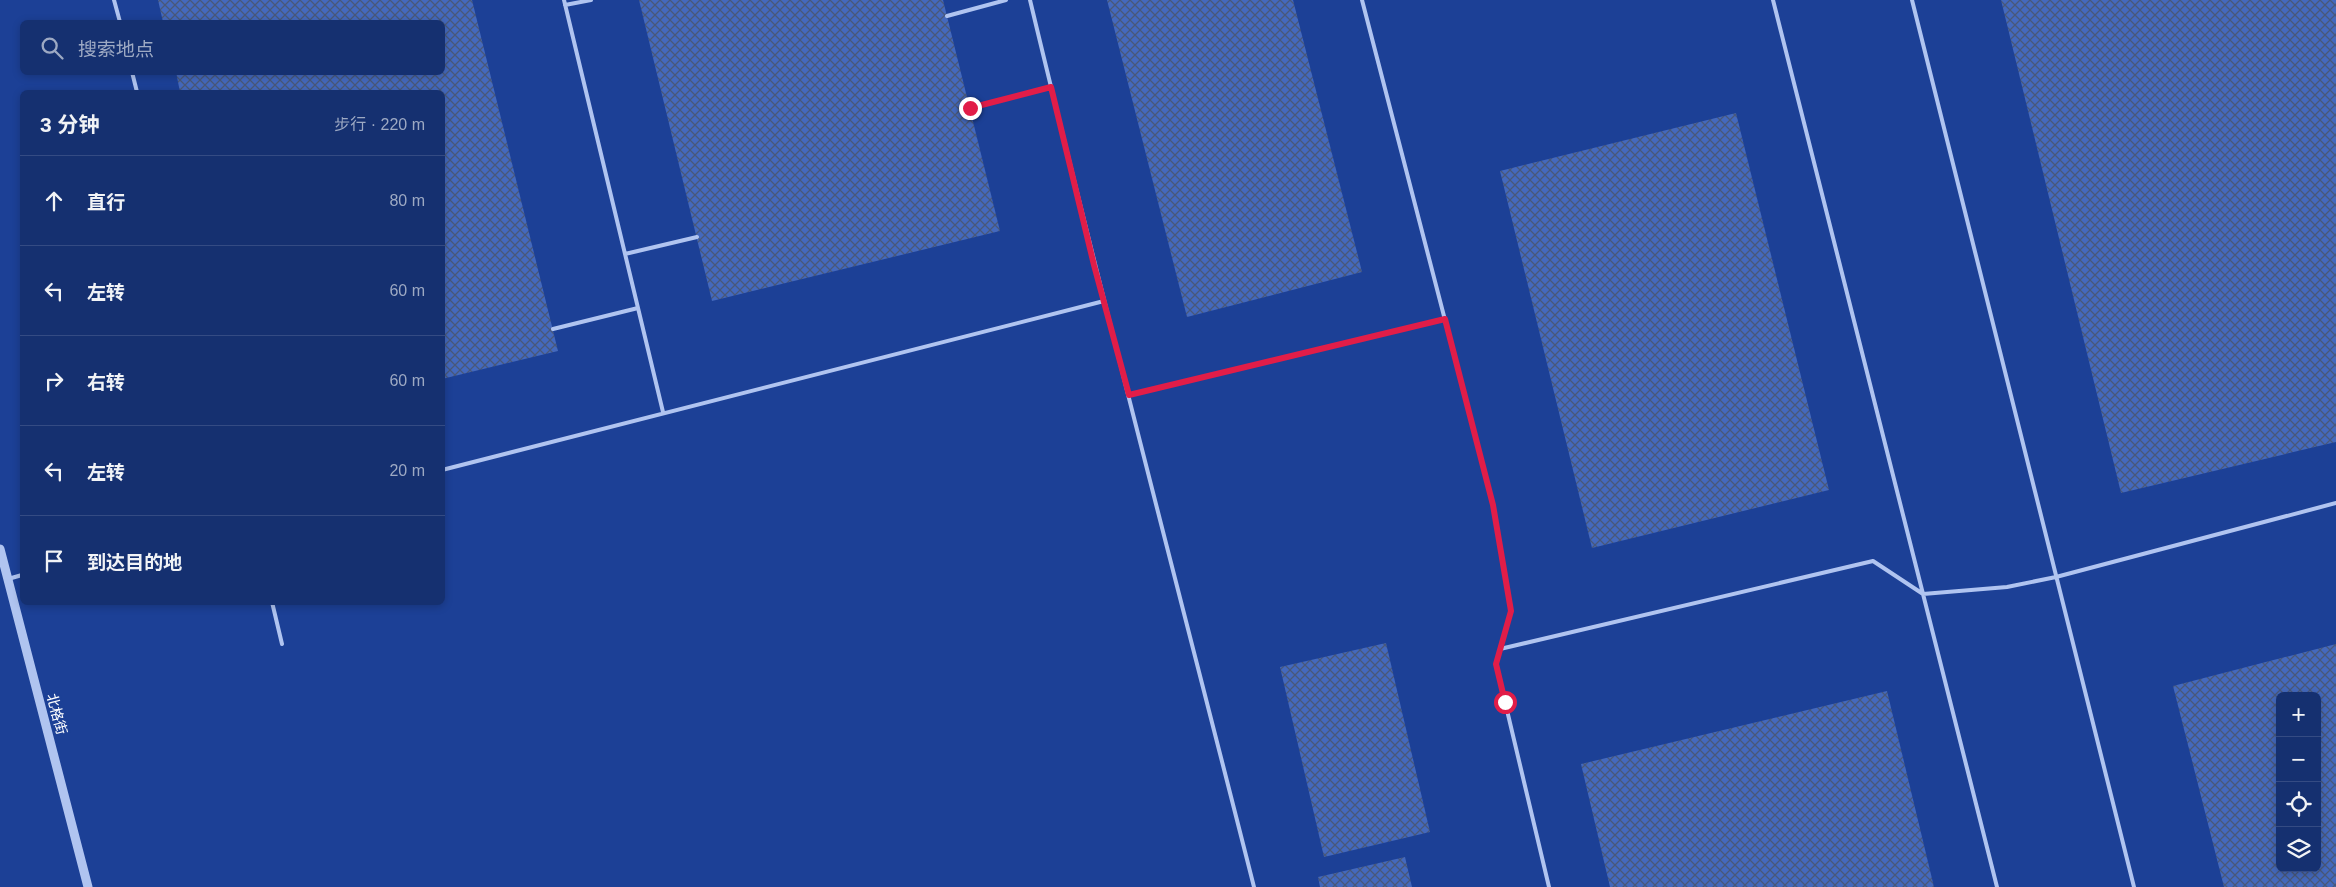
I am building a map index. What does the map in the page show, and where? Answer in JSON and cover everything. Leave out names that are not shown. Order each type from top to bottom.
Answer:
[{"type":"street","name":"北格街","points":[[0,549],[88,887]]},
{"type":"lane","points":[[114,0],[119,20]]},
{"type":"lane","points":[[564,0],[663,412]]},
{"type":"lane","points":[[565,5],[591,0]]},
{"type":"lane","points":[[947,16],[1006,0]]},
{"type":"lane","points":[[1030,0],[1104,301],[1254,887]]},
{"type":"lane","points":[[1362,0],[1493,505],[1511,611],[1496,664],[1548,887]]},
{"type":"lane","points":[[1774,0],[1997,887]]},
{"type":"lane","points":[[1912,0],[2134,887]]},
{"type":"lane","points":[[133,75],[136,90]]},
{"type":"lane","points":[[970,108],[1051,87]]},
{"type":"lane","points":[[625,254],[697,237]]},
{"type":"lane","points":[[445,469],[663,412],[1104,301]]},
{"type":"lane","points":[[553,329],[638,308]]},
{"type":"lane","points":[[1129,395],[1445,319]]},
{"type":"lane","points":[[1500,649],[1874,561],[1923,594],[2007,587],[2056,577],[2336,503]]},
{"type":"lane","points":[[8,579],[20,576]]},
{"type":"lane","points":[[273,605],[282,644]]},
{"type":"building","points":[[158,0],[472,0],[558,351],[445,378],[445,90],[180,90],[177,75],[445,75],[445,20],[163,20]]},
{"type":"building","points":[[639,0],[943,0],[1000,231],[712,301]]},
{"type":"building","points":[[1107,0],[1293,0],[1362,272],[1187,317]]},
{"type":"building","points":[[2001,0],[2336,0],[2336,442],[2121,493]]},
{"type":"building","points":[[1736,113],[1829,490],[1592,548],[1500,171]]},
{"type":"building","points":[[1386,643],[1430,832],[1324,857],[1280,667]]},
{"type":"building","points":[[2336,644],[2336,887],[2224,887],[2173,686]]},
{"type":"building","points":[[1887,691],[1934,887],[1610,887],[1581,764]]},
{"type":"building","points":[[1405,857],[1412,887],[1320,887],[1318,877]]},
{"type":"route","points":[[970,108],[1051,87],[1094,265],[1129,395],[1445,319],[1493,505],[1511,611],[1496,664],[1505,702]]}]
